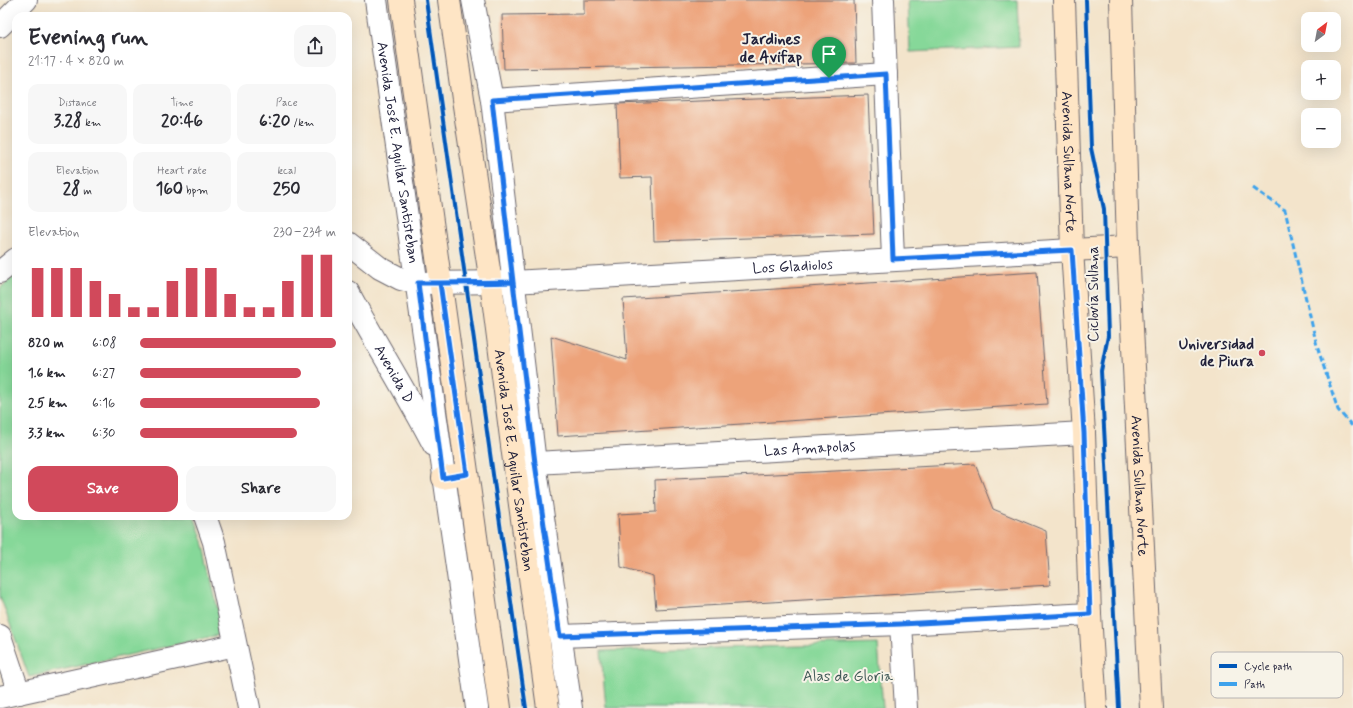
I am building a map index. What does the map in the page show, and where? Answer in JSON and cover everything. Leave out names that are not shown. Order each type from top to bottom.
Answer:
[{"type":"main road","name":"Avenida José E. Aguilar Santisteban","points":[[401,0],[500,708]]},
{"type":"main road","name":"Avenida José E. Aguilar Santisteban","points":[[449,0],[462,99],[491,283],[548,708]]},
{"type":"main road","name":"Avenida Sullana Norte","points":[[1064,0],[1072,250],[1084,433],[1090,614],[1096,708]]},
{"type":"main road","name":"Avenida Sullana Norte","points":[[1121,0],[1128,247],[1151,708]]},
{"type":"main road","points":[[1072,250],[1128,247]]},
{"type":"main road","points":[[443,478],[467,474]]},
{"type":"street","points":[[14,12],[26,0]]},
{"type":"street","name":"Avenida José E. Aguilar Santisteban","points":[[376,0],[418,283],[443,478],[477,708]]},
{"type":"street","name":"Avenida José E. Aguilar Santisteban","points":[[473,0],[492,100],[517,282],[535,463],[571,708]]},
{"type":"street","points":[[883,0],[893,259]]},
{"type":"street","points":[[0,26],[12,14]]},
{"type":"street","points":[[492,100],[886,74]]},
{"type":"street","points":[[352,246],[380,268],[401,280],[418,283],[517,282],[893,259],[1072,250]]},
{"type":"street","name":"Los Gladiolos","points":[[517,282],[1072,250]]},
{"type":"street","points":[[0,272],[12,262]]},
{"type":"street","name":"Avenida D","points":[[352,300],[375,343],[415,408],[440,456]]},
{"type":"street","name":"Las Amapolas","points":[[535,463],[1084,433]]},
{"type":"street","points":[[206,520],[214,542],[249,708]]},
{"type":"street","points":[[560,636],[901,624],[1090,614]]},
{"type":"street","points":[[901,624],[906,708]]},
{"type":"street","points":[[0,636],[9,695],[235,645]]},
{"type":"green space","points":[[908,0],[1017,0],[1019,47],[910,52]]},
{"type":"green space","points":[[12,278],[12,520],[195,520],[203,541],[223,634],[29,677],[0,596],[0,288]]},
{"type":"green space","name":"Alas de Gloria","points":[[878,644],[883,708],[606,708],[601,651]]},
{"type":"building","points":[[584,0],[854,0],[856,63],[504,69],[502,15],[584,14]]},
{"type":"building","points":[[868,95],[874,234],[654,241],[652,177],[620,178],[617,104]]},
{"type":"building","points":[[1037,272],[1047,404],[558,436],[551,336],[627,360],[623,299]]},
{"type":"building","points":[[975,464],[993,509],[1046,531],[1050,585],[656,609],[653,576],[621,567],[618,514],[656,512],[655,480]]},
{"type":"marked path","points":[[1253,188],[1285,210],[1317,346],[1338,410],[1353,427]]},
{"type":"cycle path","points":[[426,0],[526,708]]},
{"type":"cycle path","name":"Ciclovía Sullana","points":[[1086,0],[1091,148],[1104,209],[1108,336],[1101,371],[1119,708]]},
{"type":"place","name":"Universidad de Piura","points":[[1262,353]]},
{"type":"district","name":"Jardines de Avifap","points":[[771,47]]},
{"type":"route","points":[[829,78],[492,100],[513,282],[440,283],[467,474],[443,478],[425,341],[418,283],[513,282],[535,463],[560,636],[901,624],[1090,614],[1084,433],[1072,250],[893,259],[886,74],[829,78]]}]
